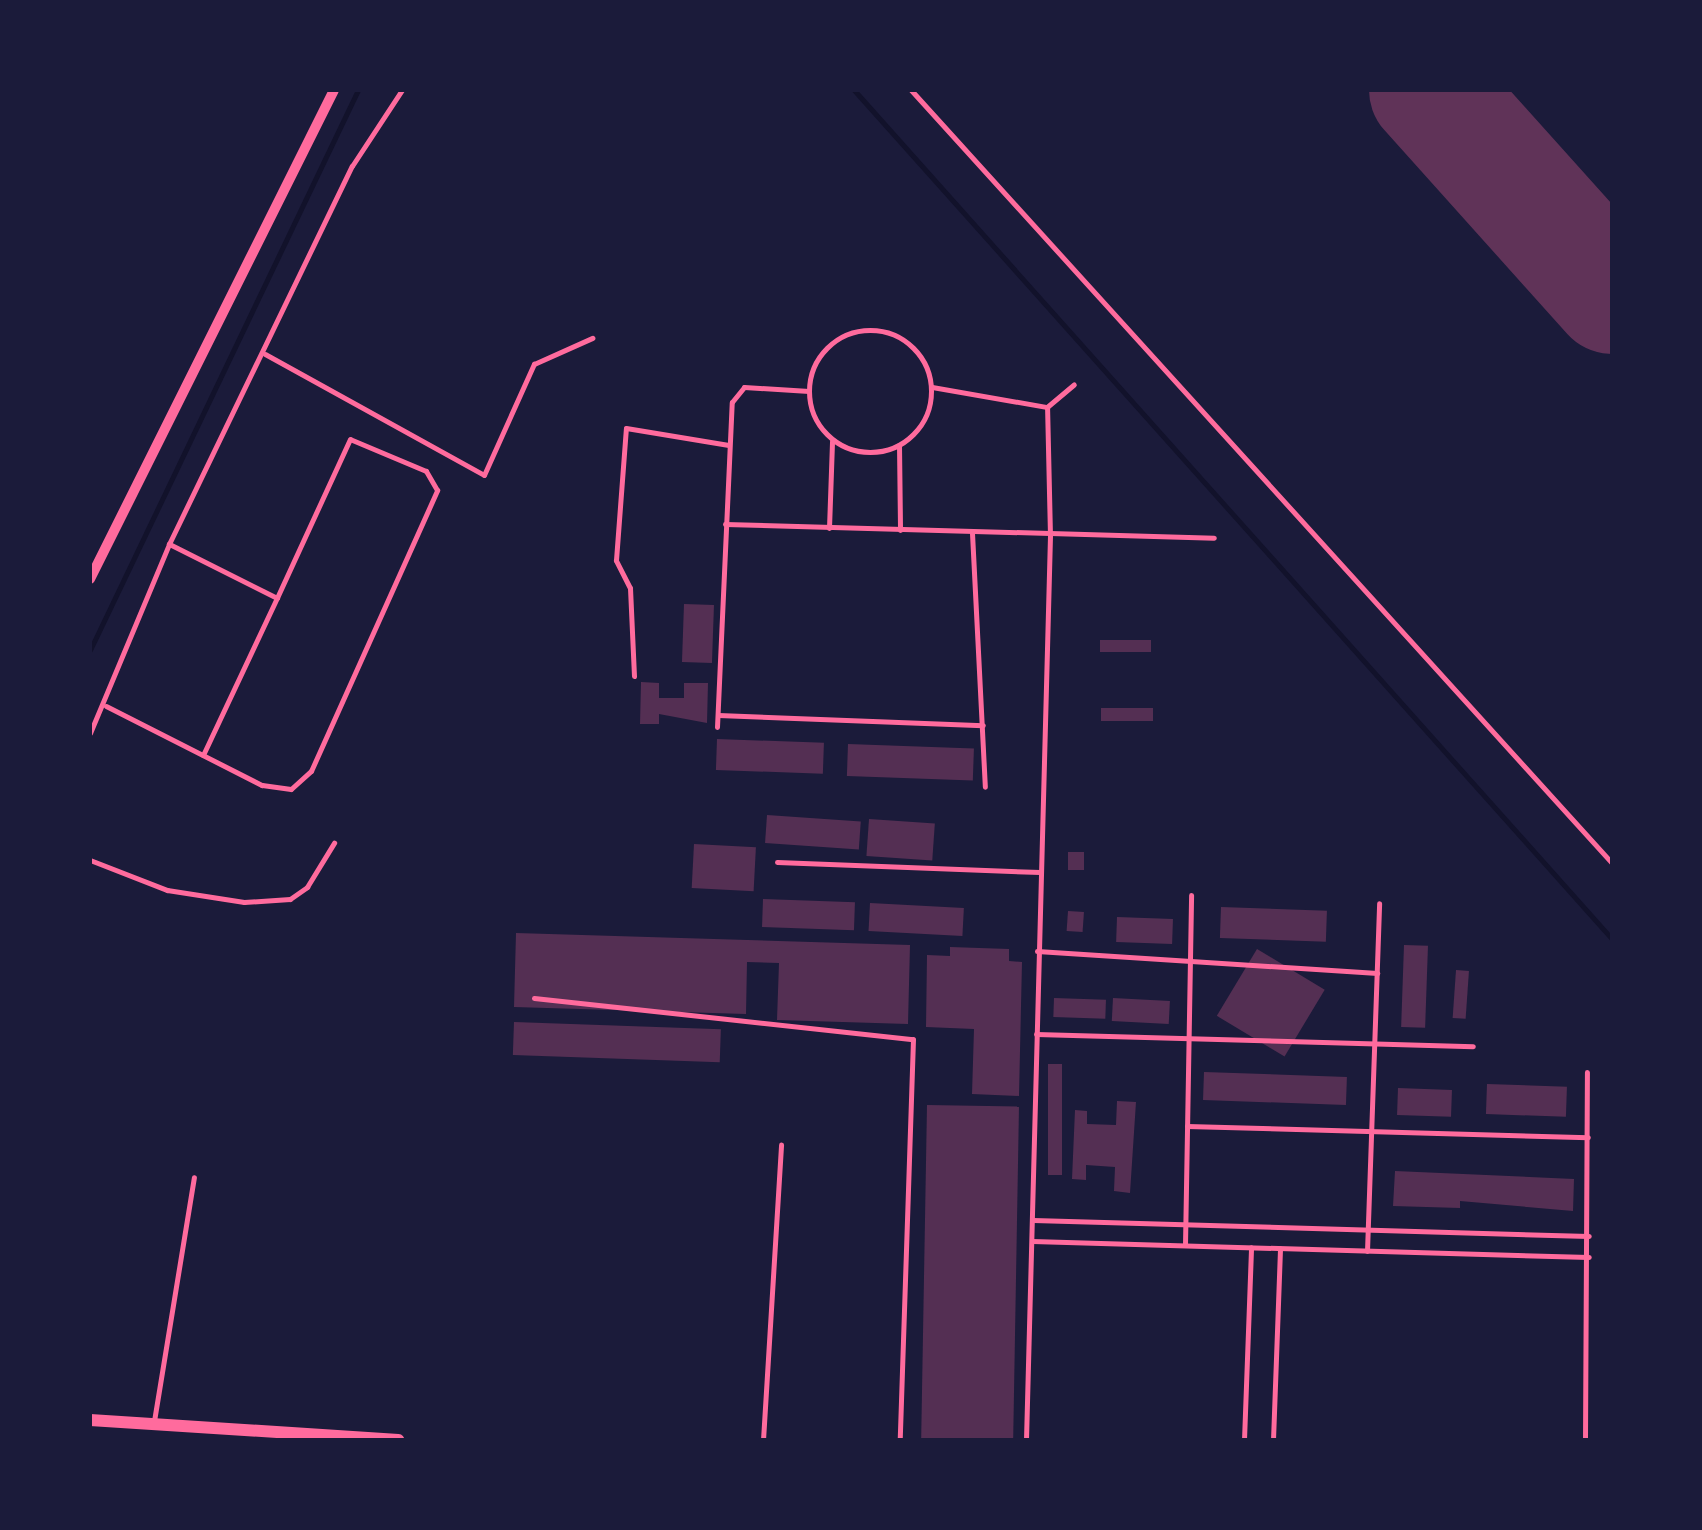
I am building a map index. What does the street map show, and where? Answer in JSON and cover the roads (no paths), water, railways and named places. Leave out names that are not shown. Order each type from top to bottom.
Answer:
[{"type":"street","points":[[90,580],[334,90]]},
{"type":"street","points":[[90,1420],[154,1421],[398,1440]]},
{"type":"lane","points":[[90,733],[106,706],[170,544],[265,354],[352,166],[402,90]]},
{"type":"lane","points":[[911,90],[1612,863]]},
{"type":"lane","points":[[861,329],[881,330],[916,349],[932,386],[922,426],[900,445],[870,453],[832,440],[818,424],[809,391],[825,348],[861,329]]},
{"type":"lane","points":[[265,354],[484,475],[534,364],[592,338]]},
{"type":"lane","points":[[932,386],[1046,407],[1074,384]]},
{"type":"lane","points":[[717,727],[732,402],[744,387],[809,391]]},
{"type":"lane","points":[[1026,1440],[1050,536],[1046,407]]},
{"type":"lane","points":[[634,676],[630,588],[616,560],[626,428],[730,444]]},
{"type":"lane","points":[[106,706],[262,785],[290,789],[312,771],[438,490],[426,472],[350,439],[203,755]]},
{"type":"lane","points":[[829,528],[832,440]]},
{"type":"lane","points":[[900,445],[900,530]]},
{"type":"lane","points":[[726,524],[1214,538]]},
{"type":"lane","points":[[972,533],[985,786]]},
{"type":"lane","points":[[170,544],[277,598]]},
{"type":"lane","points":[[718,715],[983,725]]},
{"type":"lane","points":[[90,860],[167,890],[244,902],[290,899],[307,887],[334,844]]},
{"type":"lane","points":[[777,862],[1040,872]]},
{"type":"lane","points":[[1185,1245],[1191,895]]},
{"type":"lane","points":[[1366,1250],[1379,903]]},
{"type":"lane","points":[[1037,951],[1377,973]]},
{"type":"lane","points":[[534,998],[913,1040],[900,1440]]},
{"type":"lane","points":[[1036,1034],[1474,1046]]},
{"type":"lane","points":[[1585,1440],[1589,1257],[1587,1072]]},
{"type":"lane","points":[[1187,1126],[1588,1137]]},
{"type":"lane","points":[[763,1440],[781,1145]]},
{"type":"lane","points":[[154,1421],[194,1178]]},
{"type":"lane","points":[[1032,1220],[1589,1236]]},
{"type":"lane","points":[[1032,1241],[1589,1257]]},
{"type":"lane","points":[[1244,1440],[1251,1247]]},
{"type":"lane","points":[[1273,1440],[1280,1248]]},
{"type":"waterway","points":[[90,650],[358,90]]},
{"type":"waterway","points":[[854,90],[1612,939]]}]
